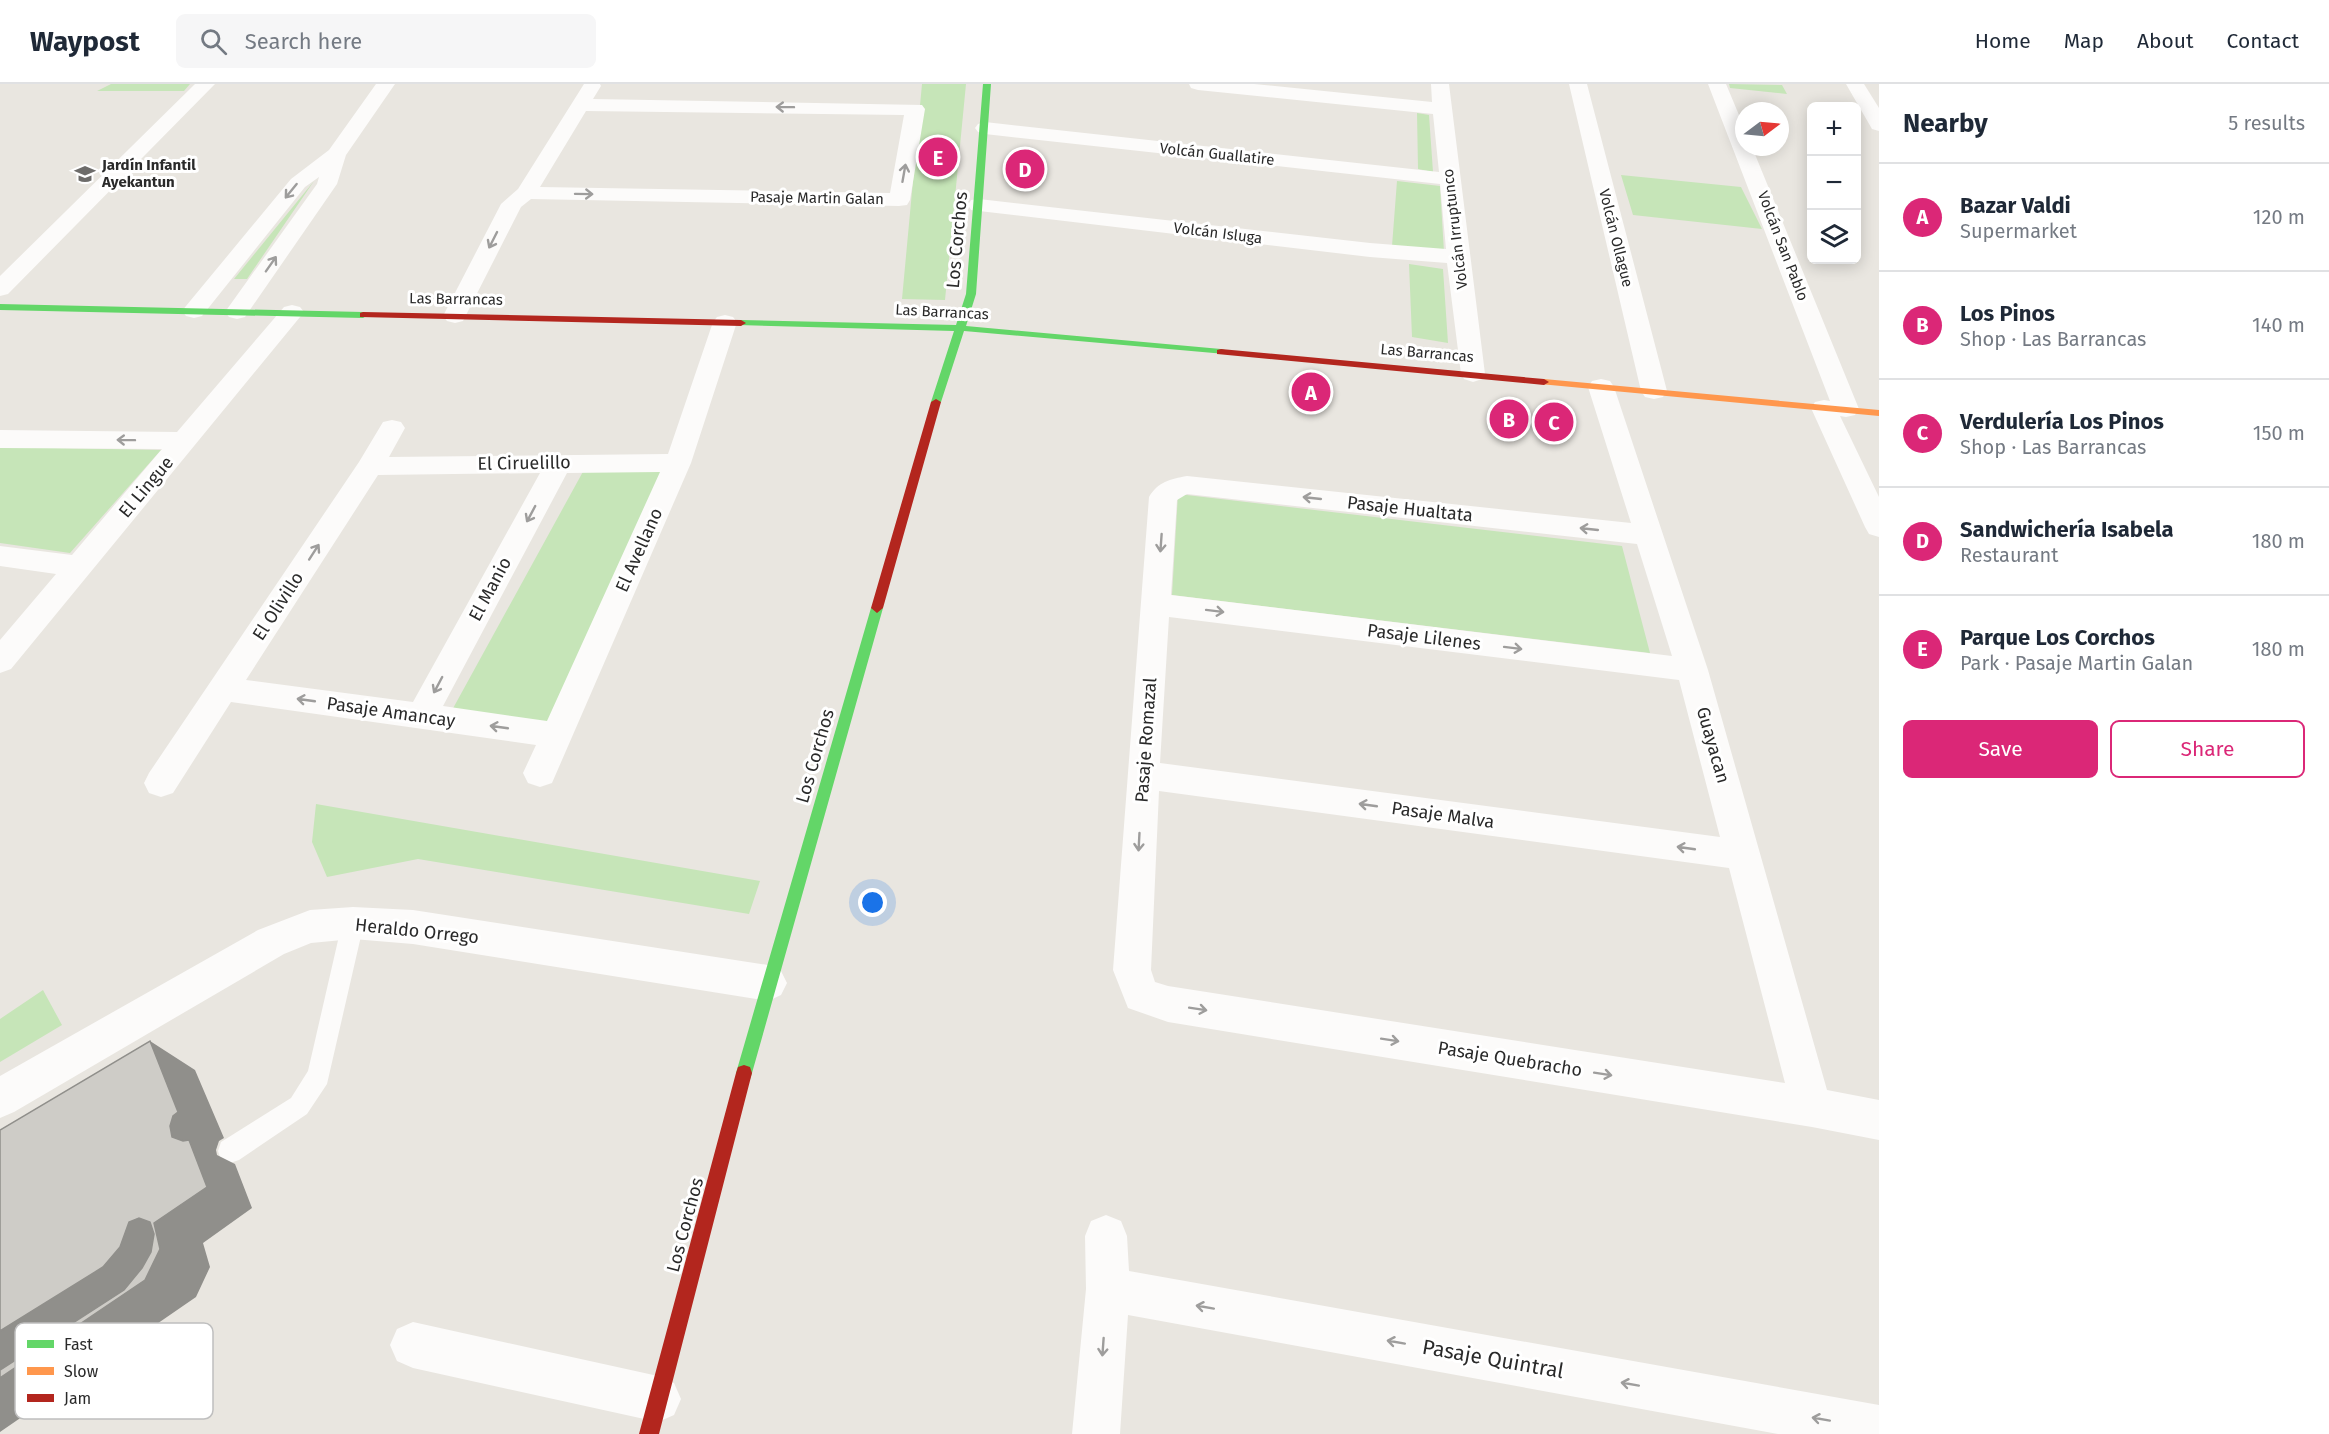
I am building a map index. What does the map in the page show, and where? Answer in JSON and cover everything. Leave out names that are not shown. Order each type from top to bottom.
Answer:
[{"type":"street","points":[[0,289],[206,84]]},
{"type":"street","points":[[194,311],[297,183],[336,154],[386,84]]},
{"type":"street","points":[[455,316],[512,204],[526,193],[593,84]]},
{"type":"street","name":"Los Corchos","points":[[653,1416],[768,983],[953,344],[970,301],[987,84]]},
{"type":"street","points":[[1198,84],[1443,109]]},
{"type":"street","name":"Volcán Irruptunco","points":[[1440,84],[1473,374]]},
{"type":"street","name":"Volcán Ollague","points":[[1578,84],[1654,391]]},
{"type":"street","name":"Volcán San Pablo","points":[[1717,84],[1767,204],[1835,408],[1879,527]]},
{"type":"street","points":[[1855,84],[1879,125]]},
{"type":"street","points":[[1873,84],[1879,85]]},
{"type":"street","name":"Pasaje Martin Galan","points":[[526,193],[899,200],[915,109],[581,105]]},
{"type":"street","name":"Volcán Guallatire","points":[[985,128],[1449,178]]},
{"type":"street","points":[[237,312],[327,184],[336,154]]},
{"type":"street","points":[[479,316],[529,207],[526,193]]},
{"type":"street","name":"Volcán Isluga","points":[[979,205],[1370,250],[1458,257]]},
{"type":"street","name":"Las Barrancas","points":[[0,307],[960,328],[1473,374],[1879,414]]},
{"type":"street","name":"El Lingue","points":[[0,662],[292,312]]},
{"type":"street","name":"El Avellano","points":[[540,773],[678,463],[725,322]]},
{"type":"street","name":"Guayacan","points":[[1601,387],[1692,670],[1812,1107]]},
{"type":"street","name":"El Olivillo","points":[[161,783],[370,466],[392,428]]},
{"type":"street","points":[[0,439],[185,441]]},
{"type":"street","name":"El Ciruelillo","points":[[370,466],[559,462],[678,463]]},
{"type":"street","name":"El Manio","points":[[422,716],[559,462]]},
{"type":"street","name":"Pasaje Hualtata","points":[[1173,488],[1187,484],[1647,535]]},
{"type":"street","name":"Pasaje Romazal","points":[[1141,995],[1132,970],[1143,775],[1163,497],[1173,488]]},
{"type":"street","points":[[0,556],[78,566]]},
{"type":"street","name":"Pasaje Lilenes","points":[[1157,604],[1692,670]]},
{"type":"street","name":"Pasaje Amancay","points":[[224,689],[557,735]]},
{"type":"street","name":"Pasaje Malva","points":[[1143,775],[1744,855]]},
{"type":"street","name":"Heraldo Orrego","points":[[0,1098],[271,942],[310,927],[353,923],[413,927],[768,983]]},
{"type":"street","name":"Pasaje Quebracho","points":[[1141,995],[1180,1006],[1812,1107],[1879,1120]]},
{"type":"street","points":[[1096,1434],[1108,1289],[1106,1236]]},
{"type":"street","name":"Pasaje Quintral","points":[[1108,1289],[1879,1429]]},
{"type":"street","points":[[413,1345],[653,1416]]},
{"type":"lane","points":[[230,1151],[299,1106],[319,1076],[353,923]]},
{"type":"green space","points":[[111,84],[190,84],[184,91],[97,91]]},
{"type":"green space","points":[[922,84],[966,84],[945,300],[902,299]]},
{"type":"green space","points":[[1729,84],[1782,85],[1787,94],[1730,88]]},
{"type":"green space","points":[[1417,113],[1429,115],[1433,172],[1418,169]]},
{"type":"green space","points":[[1621,175],[1741,187],[1762,229],[1633,215]]},
{"type":"green space","points":[[314,181],[247,279],[234,279]]},
{"type":"green space","points":[[1397,181],[1440,186],[1444,252],[1392,246]]},
{"type":"green space","points":[[1409,264],[1443,269],[1448,343],[1412,337]]},
{"type":"green space","points":[[0,447],[161,450],[70,553],[0,543]]},
{"type":"green space","points":[[671,467],[551,725],[451,712],[585,468]]},
{"type":"green space","points":[[1178,494],[1622,546],[1650,653],[1172,595]]},
{"type":"green space","points":[[316,804],[760,881],[749,914],[418,859],[327,877],[312,842]]},
{"type":"green space","points":[[43,990],[62,1025],[0,1062],[0,1019]]},
{"type":"building","points":[[150,1041],[178,1112],[173,1116],[170,1126],[172,1137],[183,1141],[189,1140],[207,1187],[154,1223],[160,1249],[145,1280],[81,1323],[73,1323],[124,1290],[142,1268],[151,1252],[154,1234],[150,1222],[139,1218],[129,1222],[120,1247],[103,1267],[0,1331],[0,1130]]},
{"type":"building","points":[[15,1360],[15,1368],[0,1378],[0,1370]]},
{"type":"traffic: fast","points":[[936,402],[971,294],[987,84]]},
{"type":"traffic: fast","points":[[0,307],[363,315]]},
{"type":"traffic: fast","points":[[741,323],[960,328],[1221,352]]},
{"type":"traffic: fast","points":[[744,1073],[877,608]]},
{"type":"traffic: slow","points":[[1544,382],[1879,413]]},
{"type":"traffic: jam","points":[[363,315],[741,323]]},
{"type":"traffic: jam","points":[[1221,352],[1544,382]]},
{"type":"traffic: jam","points":[[877,608],[936,402]]},
{"type":"traffic: jam","points":[[649,1434],[744,1073]]},
{"type":"place","name":"Parque Los Corchos","points":[[938,157]]},
{"type":"place","name":"Sandwichería Isabela","points":[[1025,169]]},
{"type":"place","name":"Jardín Infantil Ayekantun","points":[[85,174]]},
{"type":"place","name":"Bazar Valdi","points":[[1311,392]]},
{"type":"place","name":"Los Pinos","points":[[1509,419]]},
{"type":"place","name":"Verdulería Los Pinos","points":[[1554,422]]}]
